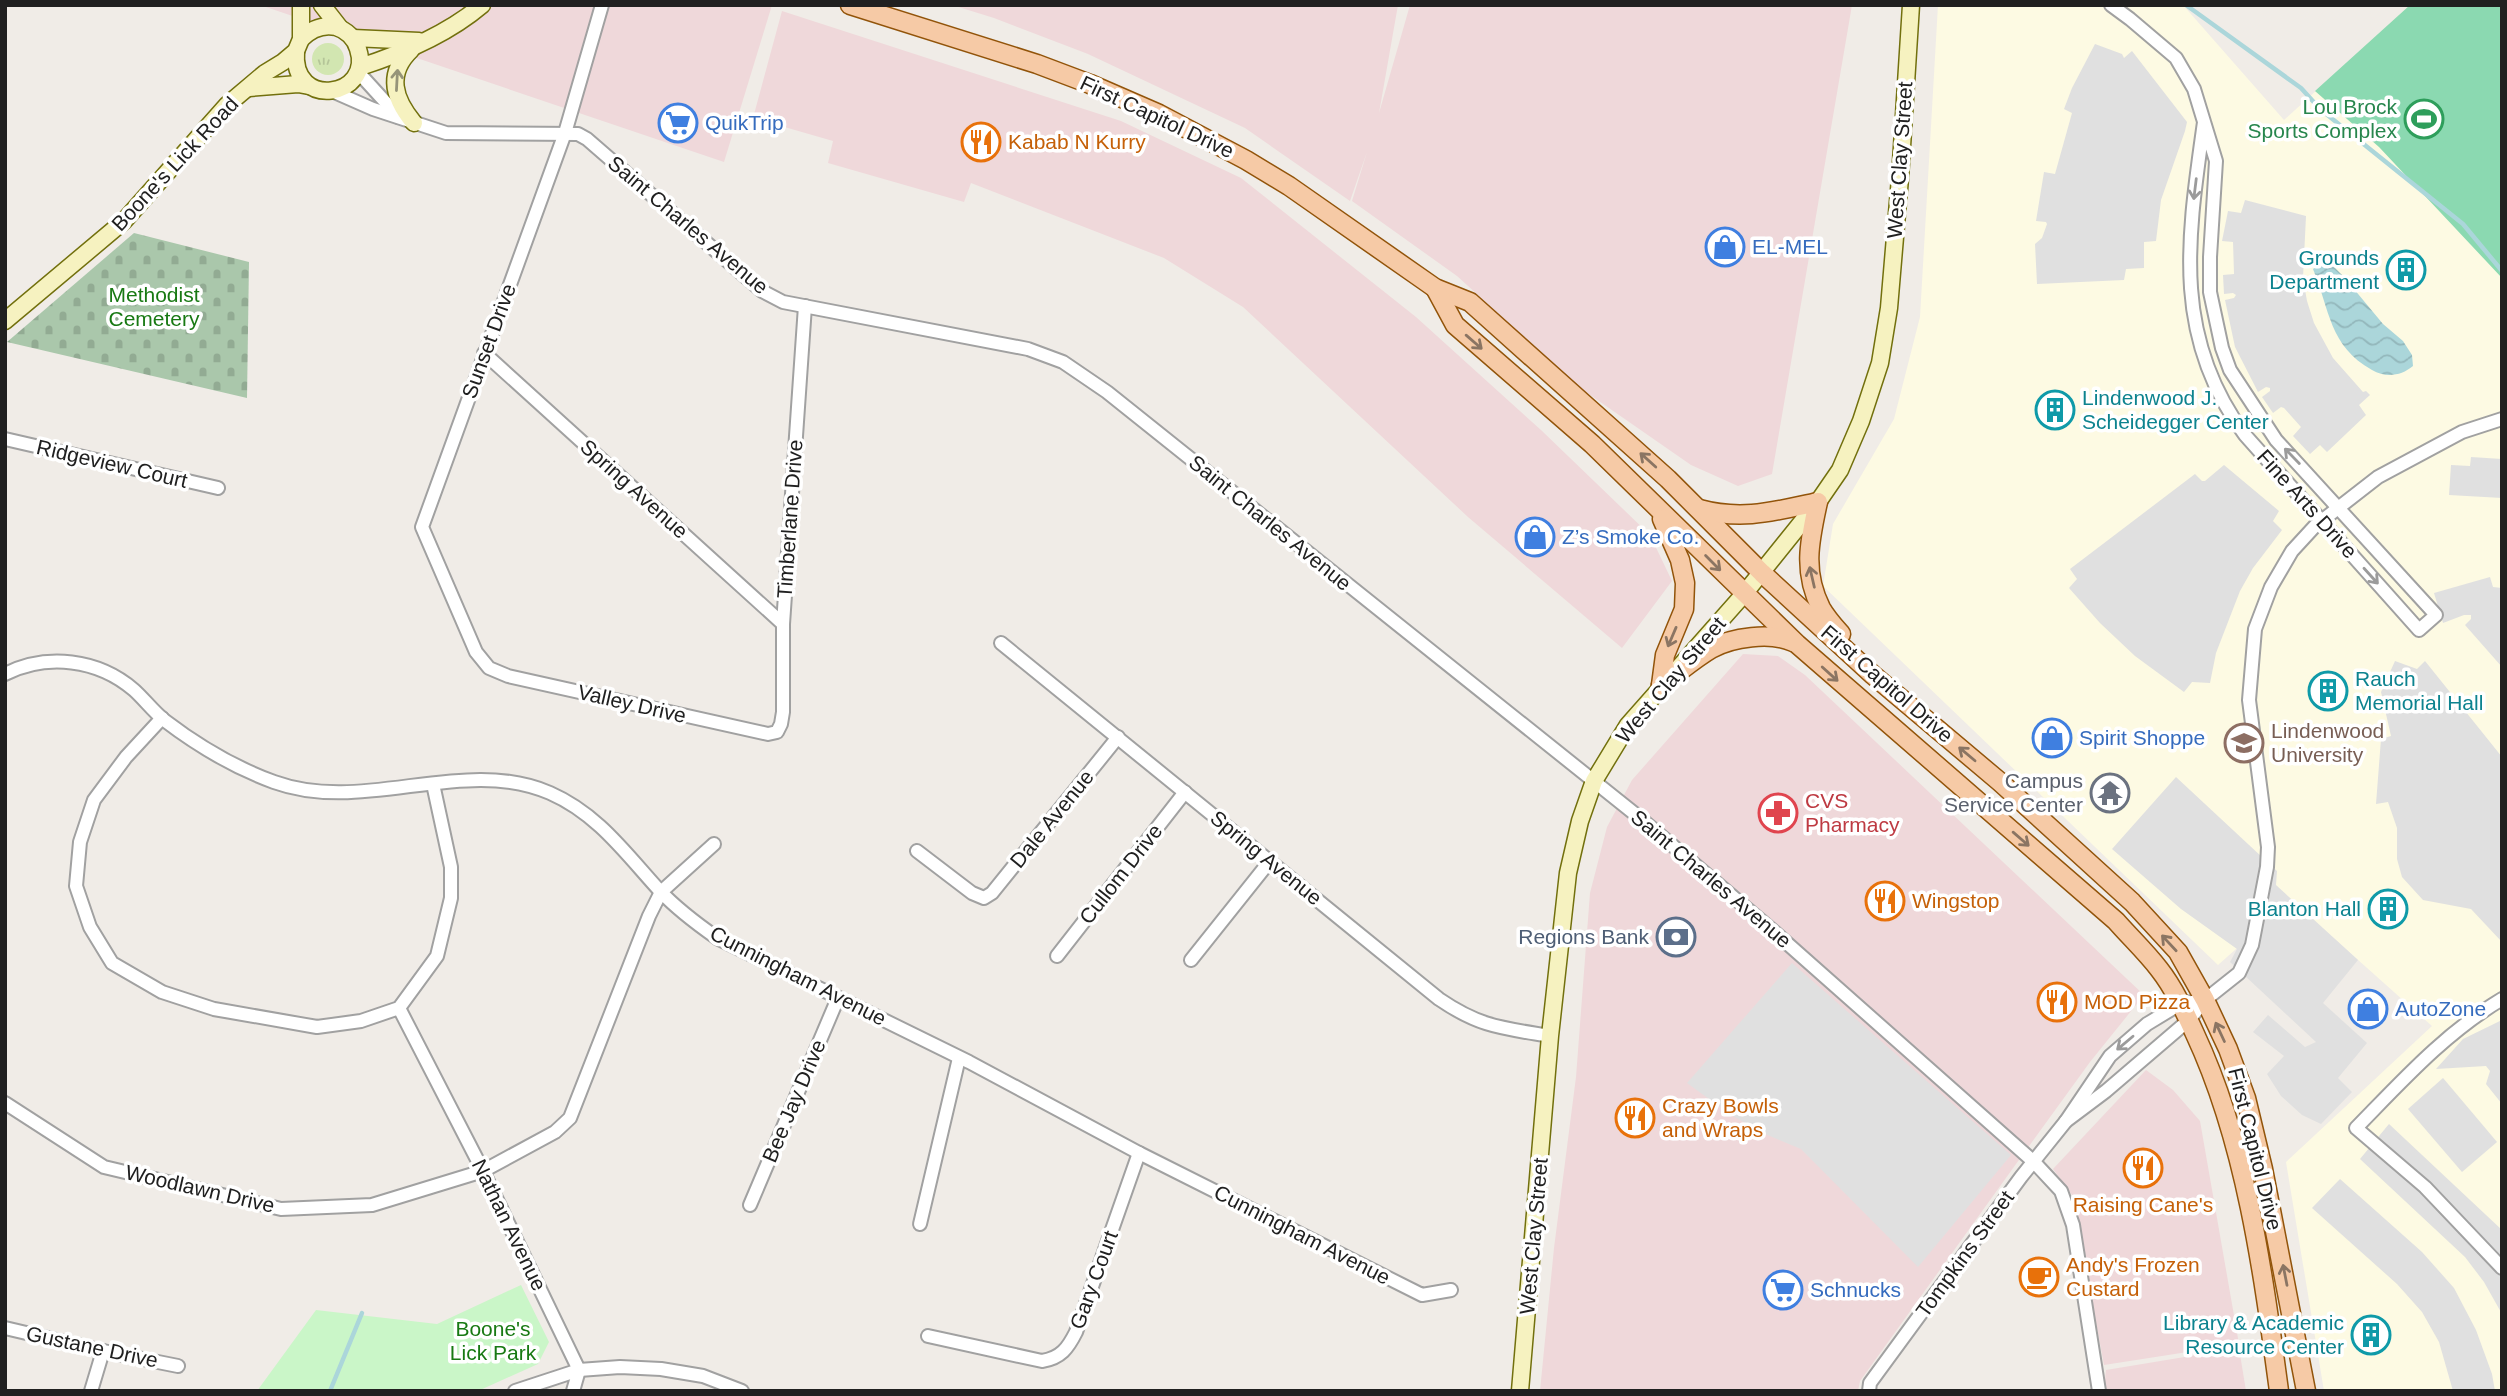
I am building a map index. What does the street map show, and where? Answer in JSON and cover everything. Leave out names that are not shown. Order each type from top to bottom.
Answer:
[{"type":"main road","name":"First Capitol Drive","points":[[850,5],[1050,69],[1159,114],[1289,186],[1435,288],[1470,302],[1506,331],[1662,473],[1762,573],[1873,675],[2000,782],[2132,902],[2178,952],[2228,1049],[2246,1098],[2269,1195],[2306,1391]]},
{"type":"main road","name":"First Capitol Drive","points":[[1435,288],[1455,325],[1592,444],[1797,644],[2116,921],[2160,970],[2189,1020],[2217,1087],[2234,1146],[2267,1299],[2279,1391]]},
{"type":"main road","points":[[1696,508],[1721,515],[1746,515],[1818,502],[1808,547],[1810,575],[1821,609],[1873,675]]},
{"type":"main road","points":[[1654,504],[1680,560],[1685,583],[1684,609],[1665,655],[1661,685]]},
{"type":"main road","points":[[1661,685],[1713,648],[1745,638],[1784,638],[1797,644]]},
{"type":"street","points":[[301,5],[297,71],[309,86],[324,91],[348,85],[359,70],[456,24],[482,5]]},
{"type":"street","points":[[322,5],[360,53],[359,70],[407,120]]},
{"type":"street","name":"Sunset Drive","points":[[489,668],[476,652],[422,527],[565,133],[602,5]]},
{"type":"street","name":"West Clay Street","points":[[1520,1391],[1550,1036],[1568,873],[1580,821],[1594,781],[1628,725],[1762,573],[1818,502],[1840,470],[1861,421],[1880,363],[1889,308],[1911,5]]},
{"type":"street","name":"Fine Arts Drive","points":[[2111,5],[2176,58],[2194,89],[2216,161],[2210,292],[2226,360],[2239,387],[2272,435],[2436,615],[2419,629],[2245,435],[2217,390],[2198,338],[2190,290],[2189,245],[2204,122]]},
{"type":"street","points":[[298,45],[313,29],[322,26],[346,33],[421,41]]},
{"type":"street","points":[[407,120],[395,86],[400,63],[421,41]]},
{"type":"street","name":"Boone's Lick Road","points":[[5,321],[124,221],[227,105],[265,73],[283,62],[298,45]]},
{"type":"street","name":"Boone's Lick Road","points":[[249,88],[298,84],[309,86]]},
{"type":"street","name":"Saint Charles Avenue","points":[[332,91],[373,110],[446,133],[578,134],[762,291],[783,302],[1028,349],[1063,362],[1107,392],[1191,458],[1594,781],[1771,929],[2034,1162]]},
{"type":"street","name":"Timberlane Drive","points":[[777,732],[783,712],[783,624],[806,306]]},
{"type":"street","name":"Spring Avenue","points":[[484,353],[783,624]]},
{"type":"street","name":"Tompkins Street","points":[[2066,1121],[2106,1091],[2189,1020],[2205,1000],[2239,973],[2247,958],[2259,911],[2268,847],[2249,699],[2255,629],[2271,587],[2292,551],[2338,506],[2389,470],[2462,432],[2502,419]]},
{"type":"street","name":"Ridgeview Court","points":[[5,439],[218,488]]},
{"type":"street","name":"Spring Avenue","points":[[1001,643],[1439,999],[1462,1014],[1491,1027],[1550,1036]]},
{"type":"street","name":"Cunningham Avenue","points":[[5,674],[21,666],[49,661],[76,662],[101,670],[132,688],[162,718],[237,768],[315,793],[356,793],[466,780],[510,781],[550,793],[581,810],[608,832],[661,892],[717,938],[959,1058],[1139,1153],[1422,1295],[1451,1290]]},
{"type":"street","name":"Valley Drive","points":[[489,668],[508,676],[547,685],[768,734],[777,732]]},
{"type":"street","points":[[162,718],[126,757],[94,800],[80,842],[76,886],[90,927],[113,963],[162,992],[214,1009],[317,1027],[361,1021],[399,1008],[436,956],[451,898],[452,867],[433,784]]},
{"type":"street","name":"Dale Avenue","points":[[917,851],[972,893],[984,898],[992,893],[1118,737]]},
{"type":"street","name":"Cullom Drive","points":[[1057,956],[1185,792]]},
{"type":"street","points":[[661,892],[714,845]]},
{"type":"street","points":[[1191,960],[1270,861]]},
{"type":"street","name":"Woodlawn Drive","points":[[5,1103],[104,1167],[281,1209],[372,1205],[483,1171],[555,1132],[570,1118],[649,916],[661,892]]},
{"type":"street","name":"Bee Jay Drive","points":[[750,1205],[838,998]]},
{"type":"street","points":[[2502,999],[2475,1015],[2440,1042],[2356,1128],[2425,1187],[2502,1268]]},
{"type":"street","name":"Tompkins Street","points":[[1869,1391],[1870,1383],[2066,1121],[2110,1056],[2147,1024],[2180,1004],[2205,1000]]},
{"type":"street","name":"Nathan Avenue","points":[[399,1008],[483,1171],[579,1370]]},
{"type":"street","points":[[920,1224],[959,1058]]},
{"type":"street","name":"Gary Court","points":[[928,1336],[1042,1361],[1054,1359],[1063,1353],[1076,1332],[1139,1153]]},
{"type":"street","points":[[2034,1162],[2061,1191],[2073,1225],[2099,1391]]},
{"type":"street","name":"Gustane Drive","points":[[5,1328],[178,1366]]},
{"type":"street","points":[[91,1391],[103,1351]]},
{"type":"street","points":[[515,1391],[579,1370],[620,1367],[661,1368],[704,1376],[741,1391]]},
{"type":"street","points":[[573,1391],[579,1370]]},
{"type":"shaded area","points":[[260,5],[772,5],[724,162]]},
{"type":"shaded area","points":[[952,5],[1398,5],[1379,113],[1410,5],[1852,5],[1772,474],[1738,486],[1691,465],[1583,390],[1457,276],[1352,201],[1367,152],[1350,201],[1245,128],[1088,54]]},
{"type":"shaded area","name":"Lindenwood University","points":[[1938,5],[2183,5],[2284,120],[2410,5],[2502,5],[2502,1391],[2324,1391],[2286,1162],[2432,1026],[2291,900],[2218,965],[1823,586],[1833,524],[1894,419],[1920,317]]},
{"type":"shaded area","points":[[782,11],[1121,121],[1241,178],[1416,317],[1541,430],[1650,535],[1672,581],[1622,648],[1468,517],[1243,307],[1164,258],[971,183],[964,202],[828,163],[833,141],[753,118]]},
{"type":"shaded area","points":[[2095,44],[2122,54],[2124,58],[2132,51],[2187,122],[2185,131],[2161,200],[2156,241],[2144,242],[2144,268],[2126,269],[2124,280],[2037,284],[2035,244],[2042,238],[2047,224],[2036,221],[2044,172],[2055,174],[2072,113],[2064,109]]},
{"type":"shaded area","points":[[2245,200],[2306,216],[2303,278],[2314,323],[2333,358],[2363,392],[2366,391],[2370,395],[2359,405],[2366,415],[2327,452],[2320,445],[2310,454],[2293,436],[2301,427],[2284,408],[2281,407],[2273,413],[2262,397],[2270,388],[2266,387],[2258,392],[2235,347],[2225,300],[2236,295],[2224,294],[2223,275],[2234,274],[2233,242],[2222,241],[2228,211],[2241,213]]},
{"type":"shaded area","points":[[2471,457],[2502,459],[2502,498],[2449,495],[2451,465],[2470,466]]},
{"type":"shaded area","points":[[2224,465],[2279,511],[2273,521],[2282,530],[2253,568],[2240,591],[2216,653],[2210,683],[2192,682],[2184,692],[2135,656],[2100,623],[2069,588],[2077,579],[2070,569],[2195,474],[2205,481]]},
{"type":"shaded area","points":[[2490,577],[2493,587],[2502,588],[2502,667],[2465,625],[2471,615],[2443,623],[2434,593]]},
{"type":"shaded area","points":[[1743,654],[1778,656],[1805,675],[2144,995],[2090,1062],[2016,1164],[1860,1381],[1858,1391],[1540,1391],[1554,1248],[1576,1077],[1590,893],[1607,827],[1632,780]]},
{"type":"shaded area","points":[[2395,661],[2417,669],[2425,661],[2502,757],[2502,942],[2471,909],[2423,900],[2402,877],[2397,859],[2397,828],[2388,802],[2376,804],[2381,739],[2391,736],[2381,692]]},
{"type":"shaded area","points":[[2176,777],[2277,871],[2276,885],[2358,960],[2323,1003],[2367,1043],[2338,1078],[2352,1092],[2321,1124],[2302,1115],[2281,1096],[2267,1074],[2284,1056],[2253,1032],[2268,1015],[2305,1047],[2316,1042],[2230,962],[2237,949],[2181,909],[2112,849]]},
{"type":"shaded area","points":[[1792,963],[2011,1155],[1918,1267],[1801,1149],[1765,1134],[1731,1115],[1687,1083]]},
{"type":"shaded area","points":[[2502,1020],[2502,1104],[2486,1084],[2490,1071],[2486,1066],[2436,1069],[2463,1039]]},
{"type":"shaded area","points":[[2146,1070],[2173,1090],[2200,1121],[2239,1344],[2104,1365],[2072,1195],[2053,1169]]},
{"type":"shaded area","points":[[2443,1078],[2497,1142],[2462,1172],[2408,1109]]},
{"type":"shaded area","points":[[2389,1124],[2502,1230],[2502,1314],[2484,1282],[2465,1257],[2360,1159]]},
{"type":"shaded area","points":[[2340,1179],[2422,1252],[2454,1288],[2476,1330],[2492,1374],[2495,1391],[2453,1391],[2439,1342],[2422,1312],[2397,1284],[2312,1208]]},
{"type":"shaded area","points":[[2239,1348],[2246,1391],[2104,1391],[2106,1370]]},
{"type":"green space","name":"Lou Brock Sports Complex","points":[[2410,5],[2502,5],[2502,278],[2379,147],[2315,91]]},
{"type":"green space","points":[[328,43],[339,48],[344,59],[339,70],[328,75],[317,70],[312,59],[317,48]]},
{"type":"green space","name":"Methodist Cemetery","points":[[134,233],[249,262],[247,398],[7,342]]},
{"type":"green space","name":"Boone's Lick Park","points":[[521,1285],[549,1342],[538,1364],[478,1391],[257,1391],[316,1310],[437,1324]]},
{"type":"water","points":[[2326,259],[2383,324],[2403,341],[2412,355],[2413,366],[2398,374],[2383,374],[2372,370],[2347,350],[2333,326],[2313,269]]},
{"type":"waterway","points":[[2186,5],[2301,88],[2320,109],[2463,224],[2502,271]]},
{"type":"waterway","points":[[330,1391],[362,1313]]},
{"type":"place","name":"Lou Brock Sports Complex","points":[[2424,119]]},
{"type":"place","name":"QuikTrip","points":[[678,123]]},
{"type":"place","name":"Kabab N Kurry","points":[[981,142]]},
{"type":"place","name":"EL-MEL","points":[[1725,247]]},
{"type":"place","name":"Grounds Department","points":[[2406,270]]},
{"type":"place","name":"Lindenwood J. Scheidegger Center","points":[[2055,410]]},
{"type":"place","name":"Z’s Smoke Co.","points":[[1535,537]]},
{"type":"place","name":"Rauch Memorial Hall","points":[[2328,691]]},
{"type":"place","name":"Spirit Shoppe","points":[[2052,738]]},
{"type":"place","name":"Lindenwood University","points":[[2244,743]]},
{"type":"place","name":"Campus Service Center","points":[[2110,793]]},
{"type":"place","name":"CVS Pharmacy","points":[[1778,813]]},
{"type":"place","name":"Wingstop","points":[[1885,901]]},
{"type":"place","name":"Blanton Hall","points":[[2388,909]]},
{"type":"place","name":"Regions Bank","points":[[1676,937]]},
{"type":"place","name":"MOD Pizza","points":[[2057,1002]]},
{"type":"place","name":"AutoZone","points":[[2368,1009]]},
{"type":"place","name":"Crazy Bowls and Wraps","points":[[1635,1118]]},
{"type":"place","name":"Raising Cane's","points":[[2143,1168]]},
{"type":"place","name":"Andy's Frozen Custard","points":[[2039,1277]]},
{"type":"place","name":"Schnucks","points":[[1783,1290]]},
{"type":"place","name":"Library & Academic Resource Center","points":[[2371,1335]]}]
